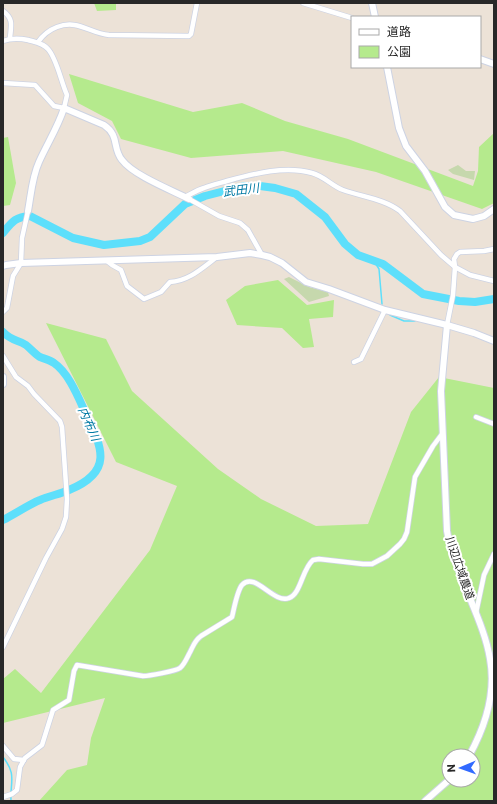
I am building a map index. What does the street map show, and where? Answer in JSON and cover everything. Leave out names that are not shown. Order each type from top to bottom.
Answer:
[{"type":"street","points":[[38,42],[42,36],[52,29],[67,24],[77,25],[104,35],[189,36],[191,34],[197,3]]},
{"type":"street","points":[[304,3],[351,18]]},
{"type":"street","points":[[372,3],[375,16]]},
{"type":"street","points":[[3,11],[9,15],[11,22],[10,38]]},
{"type":"street","points":[[3,40],[10,38],[38,42],[47,48],[56,66],[67,95],[59,123],[38,163],[35,172],[21,247],[21,263],[13,276],[7,308],[3,312]]},
{"type":"street","points":[[481,59],[494,64]]},
{"type":"street","points":[[387,68],[399,128],[406,146],[429,177],[445,207],[459,217],[473,219],[484,216],[494,209]]},
{"type":"street","points":[[3,82],[35,85],[54,106],[64,108],[109,128],[114,135],[120,159],[130,170],[187,198],[219,216],[240,223],[248,230],[262,255]]},
{"type":"street","points":[[187,198],[204,187],[252,174],[302,170],[317,174],[338,188],[394,206],[455,268],[470,275],[494,281]]},
{"type":"street","points":[[447,325],[453,295],[455,268],[454,259],[458,252],[494,249]]},
{"type":"street","points":[[3,266],[6,264],[21,263],[217,257],[250,253],[270,256],[282,263],[306,282],[385,310],[447,325],[494,340]]},
{"type":"street","points":[[107,261],[121,270],[127,286],[144,299],[161,292],[170,282],[177,282],[190,276],[217,257]]},
{"type":"street","points":[[354,362],[361,359],[385,310]]},
{"type":"street","name":"川辺広域農道","points":[[447,325],[441,391],[447,531],[452,552],[476,613],[490,659],[491,684],[486,716],[473,748]]},
{"type":"street","points":[[3,356],[16,377],[28,386],[60,421],[62,427],[67,499],[66,517],[62,529],[46,558],[3,647]]},
{"type":"street","points":[[3,377],[3,384]]},
{"type":"street","points":[[476,417],[494,424]]},
{"type":"street","points":[[3,798],[12,794],[16,790],[20,767],[27,755],[42,745],[53,710],[69,700],[74,671],[77,666],[143,676],[154,676],[179,669],[189,656],[197,639],[232,617],[242,586],[247,582],[252,581],[275,596],[286,599],[292,597],[296,592],[305,572],[313,560],[368,564],[387,556],[404,539],[410,517],[415,477],[433,446],[442,434]]},
{"type":"street","points":[[476,613],[484,575],[494,554]]},
{"type":"street","points":[[3,746],[14,759],[24,760]]},
{"type":"street","points":[[425,801],[441,787]]},
{"type":"green space","points":[[94,3],[116,3],[116,10],[97,11]]},
{"type":"green space","points":[[69,74],[193,112],[242,103],[285,121],[348,139],[473,186],[478,171],[479,147],[494,133],[494,203],[482,209],[376,172],[283,151],[191,158],[121,139],[112,121],[78,103]]},
{"type":"green space","points":[[8,137],[16,183],[10,205],[3,206],[3,138]]},
{"type":"green space","points":[[458,165],[466,171],[475,171],[474,180],[453,174],[448,170]]},
{"type":"green space","points":[[289,277],[309,287],[328,292],[329,296],[309,302],[284,279]]},
{"type":"green space","points":[[278,280],[307,305],[334,300],[333,317],[309,319],[314,347],[303,348],[282,328],[237,325],[226,300],[245,286]]},
{"type":"green space","points":[[46,323],[106,339],[132,391],[218,469],[261,499],[316,526],[368,524],[411,412],[439,377],[494,388],[494,801],[39,801],[67,770],[87,765],[91,738],[105,698],[3,723],[3,679],[15,669],[41,693],[150,550],[177,486],[116,462]]},
{"type":"waterway","name":"武田川","points":[[3,233],[17,219],[30,216],[73,238],[104,245],[140,241],[150,237],[185,204],[205,196],[244,186],[275,188],[296,194],[325,217],[345,244],[358,255],[383,264],[423,294],[459,301],[475,302],[494,299]]},
{"type":"waterway","points":[[374,261],[379,269],[382,304]]},
{"type":"waterway","points":[[390,315],[404,321],[415,321]]},
{"type":"waterway","name":"内布川","points":[[3,332],[12,339],[26,345],[40,357],[52,362],[64,373],[73,387],[92,427],[100,449],[98,467],[93,475],[83,483],[35,502],[3,520]]},
{"type":"waterway","points":[[3,757],[10,769],[12,778],[11,801]]}]
